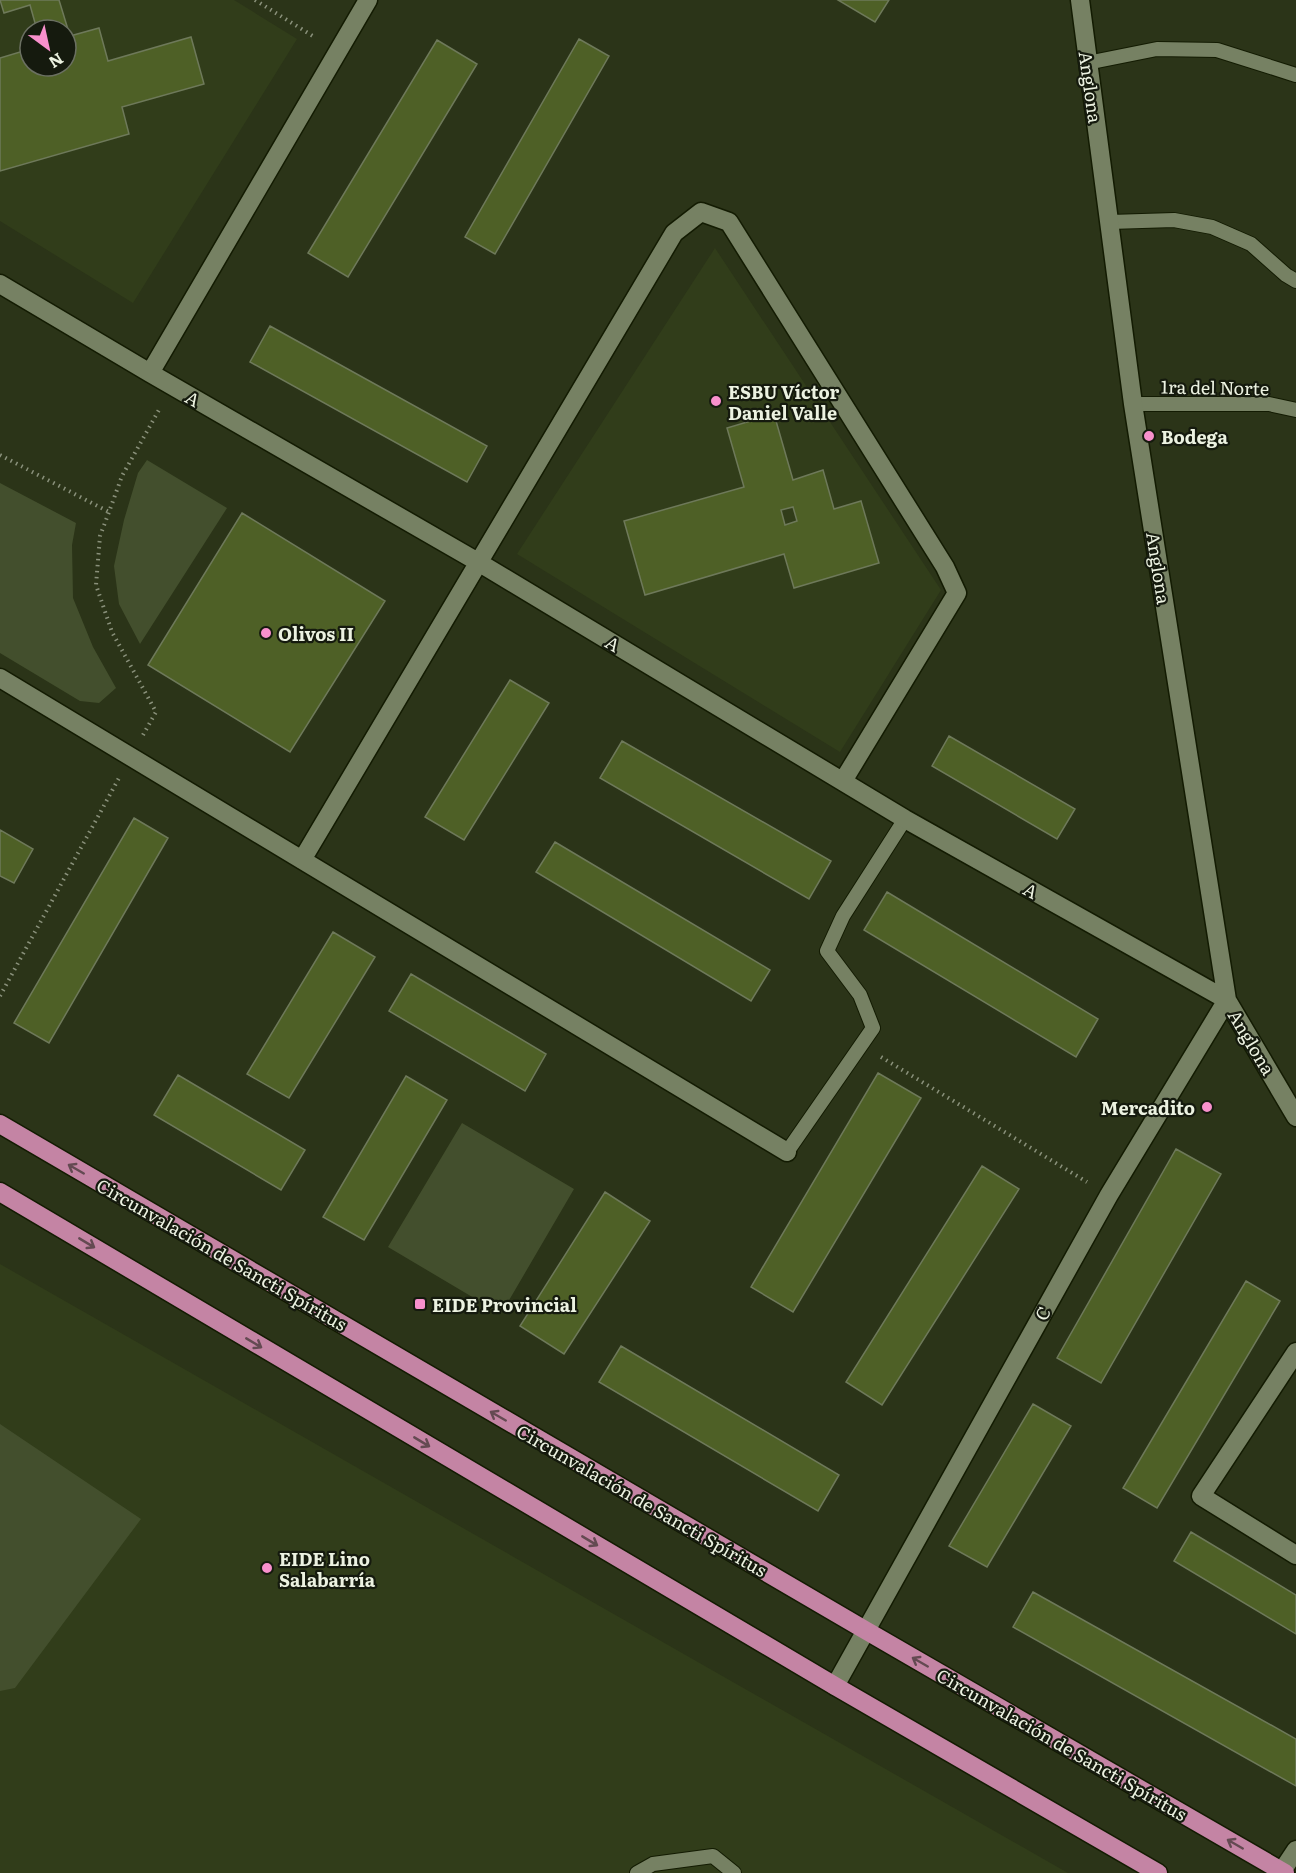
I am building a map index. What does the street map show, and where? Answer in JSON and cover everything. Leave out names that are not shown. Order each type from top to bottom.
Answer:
[{"type":"highway","name":"Circunvalación de Sancti Spíritus","points":[[0,1124],[865,1630],[1284,1872]]},
{"type":"highway","points":[[0,1192],[835,1686],[1158,1873]]},
{"type":"street","points":[[150,373],[368,0]]},
{"type":"street","name":"Anglona","points":[[1080,0],[1134,404],[1227,1000],[1296,1117]]},
{"type":"street","points":[[302,860],[674,233],[701,212],[729,222],[945,567],[957,593],[843,781]]},
{"type":"street","name":"A","points":[[0,284],[478,562],[905,819],[1227,1000]]},
{"type":"street","points":[[0,678],[787,1152]]},
{"type":"street","name":"C","points":[[835,1686],[1109,1195],[1227,1000]]},
{"type":"street","points":[[1296,1352],[1201,1496],[1296,1555]]},
{"type":"street","points":[[1284,1872],[1296,1850]]},
{"type":"lane","points":[[1087,63],[1156,49],[1217,50],[1296,75]]},
{"type":"lane","points":[[1110,222],[1174,220],[1212,227],[1251,244],[1296,281]]},
{"type":"lane","name":"1ra del Norte","points":[[1134,404],[1269,404],[1296,410]]},
{"type":"lane","points":[[787,1152],[873,1029],[860,995],[827,951],[843,916],[905,819]]},
{"type":"lane","points":[[638,1873],[653,1864],[713,1856],[734,1873]]},
{"type":"path","points":[[255,0],[338,52]]},
{"type":"path","points":[[0,996],[156,712],[112,632],[96,585],[100,536],[122,476],[174,387]]},
{"type":"path","points":[[0,455],[109,512]]},
{"type":"path","points":[[861,1045],[1109,1195]]},
{"type":"shaded area","points":[[0,0],[234,0],[297,39],[133,303],[0,221]]},
{"type":"shaded area","name":"ESBU Víctor Daniel Valle","points":[[715,248],[941,590],[840,752],[517,554]]},
{"type":"shaded area","points":[[147,460],[227,508],[140,644],[119,604],[114,566],[124,520],[138,473]]},
{"type":"shaded area","points":[[0,483],[76,523],[72,545],[73,598],[93,647],[116,688],[99,703],[80,701],[0,653]]},
{"type":"shaded area","points":[[462,1123],[574,1189],[501,1314],[388,1247]]},
{"type":"shaded area","name":"EIDE Lino Salabarría","points":[[0,1264],[1068,1873],[0,1873]]},
{"type":"shaded area","points":[[0,1424],[141,1519],[15,1688],[0,1691]]},
{"type":"building","points":[[0,0],[59,0],[64,18],[34,18],[30,5],[4,13]]},
{"type":"building","points":[[838,0],[889,0],[875,22]]},
{"type":"building","points":[[99,28],[108,61],[191,37],[204,84],[122,107],[129,134],[0,171],[0,58],[18,53],[18,78],[78,78],[78,34]]},
{"type":"building","points":[[579,39],[609,56],[495,254],[465,237]]},
{"type":"building","points":[[437,40],[477,64],[348,277],[308,253]]},
{"type":"building","points":[[270,326],[487,446],[467,482],[250,362]]},
{"type":"building","points":[[774,414],[793,480],[823,470],[834,509],[861,501],[879,563],[794,588],[784,554],[645,595],[624,521],[744,487],[727,428]],"holes":[[[793,507],[797,521],[785,525],[781,510]]]},
{"type":"building","name":"Olivos II","points":[[242,513],[385,601],[290,752],[148,665]]},
{"type":"building","points":[[510,680],[549,703],[464,840],[425,817]]},
{"type":"building","points":[[949,736],[1075,809],[1057,839],[932,766]]},
{"type":"building","points":[[622,741],[831,861],[809,899],[600,778]]},
{"type":"building","points":[[134,818],[168,838],[49,1043],[14,1023]]},
{"type":"building","points":[[0,830],[33,849],[14,883],[0,876]]},
{"type":"building","points":[[555,842],[770,970],[751,1001],[536,872]]},
{"type":"building","points":[[887,892],[1098,1019],[1076,1057],[864,930]]},
{"type":"building","points":[[333,932],[375,957],[289,1098],[247,1074]]},
{"type":"building","points":[[411,974],[546,1054],[525,1091],[389,1011]]},
{"type":"building","points":[[878,1073],[921,1098],[793,1312],[751,1287]]},
{"type":"building","points":[[178,1075],[305,1150],[281,1190],[154,1115]]},
{"type":"building","points":[[406,1076],[447,1100],[364,1240],[323,1217]]},
{"type":"building","points":[[1176,1149],[1221,1174],[1101,1383],[1057,1358]]},
{"type":"building","points":[[982,1166],[1019,1189],[882,1405],[846,1382]]},
{"type":"building","points":[[605,1192],[650,1221],[564,1354],[520,1326]]},
{"type":"building","points":[[1246,1281],[1280,1301],[1157,1508],[1123,1488]]},
{"type":"building","points":[[621,1346],[839,1475],[818,1511],[599,1382]]},
{"type":"building","points":[[1033,1404],[1071,1426],[987,1567],[949,1546]]},
{"type":"building","points":[[1191,1532],[1296,1595],[1296,1634],[1174,1561]]},
{"type":"building","points":[[1033,1592],[1296,1739],[1296,1786],[1013,1627]]},
{"type":"place","name":"ESBU Víctor Daniel Valle","points":[[716,401]]},
{"type":"place","name":"Bodega","points":[[1149,436]]},
{"type":"place","name":"Olivos II","points":[[266,633]]},
{"type":"place","name":"Mercadito","points":[[1207,1107]]},
{"type":"place","name":"EIDE Provincial","points":[[420,1304]]},
{"type":"place","name":"EIDE Lino Salabarría","points":[[267,1568]]}]
